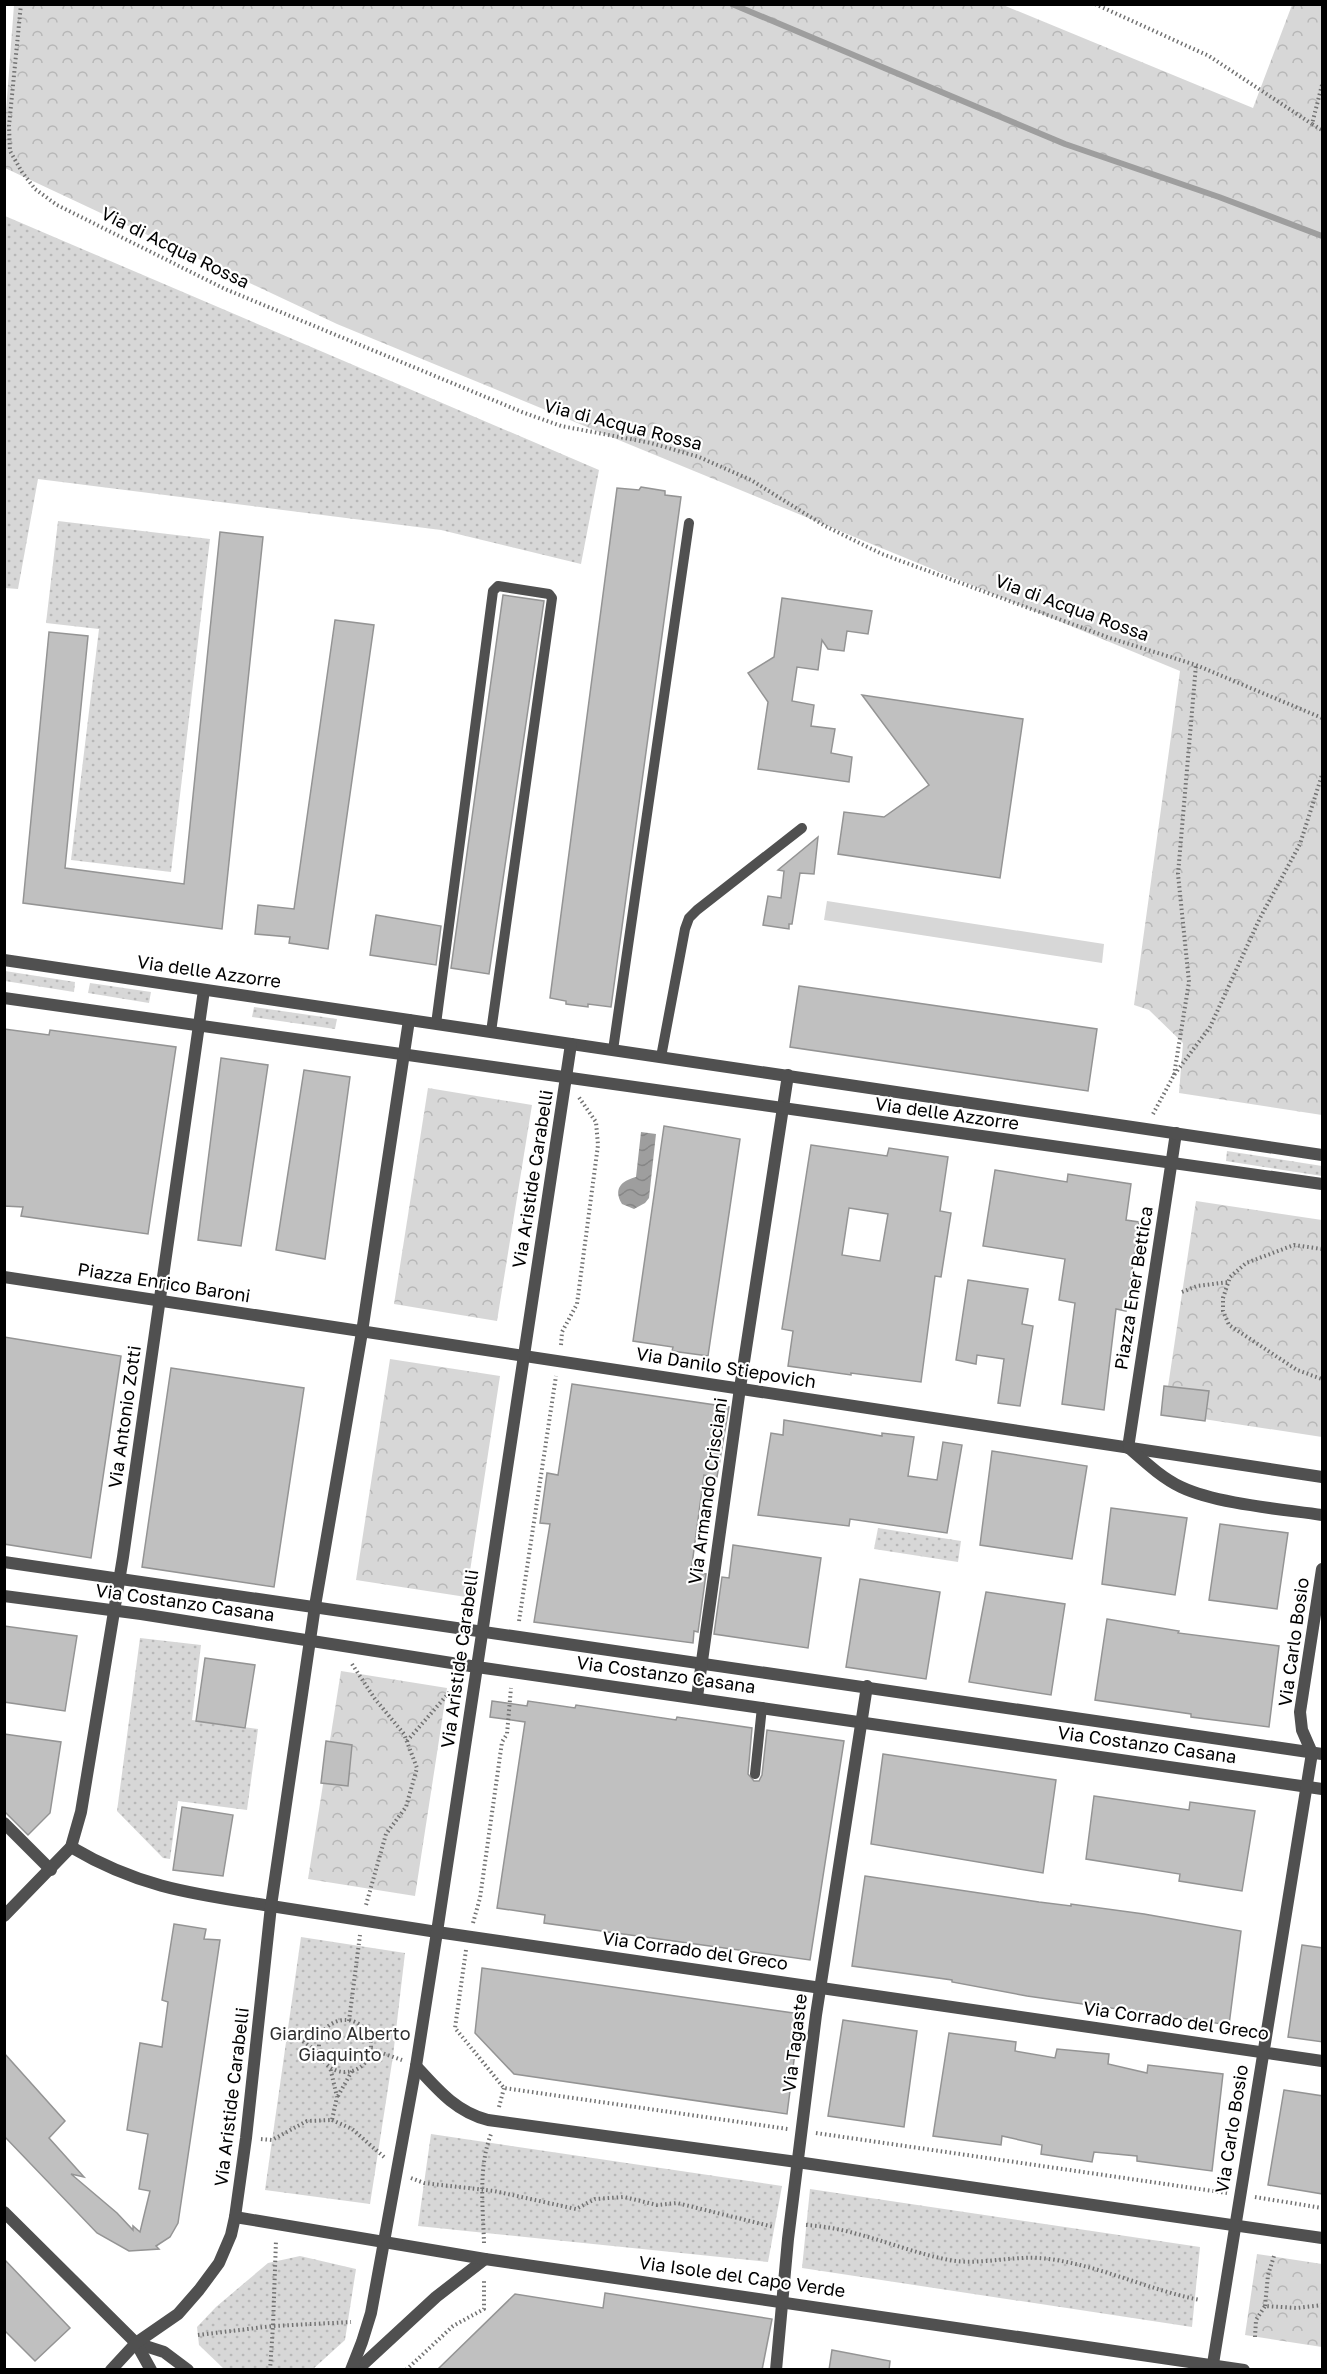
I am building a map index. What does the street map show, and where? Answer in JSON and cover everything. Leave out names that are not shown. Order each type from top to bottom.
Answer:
[{"type":"street","name":"Via delle Azzorre","points":[[4,960],[1323,1155]]},
{"type":"street","name":"Via Antonio Zotti","points":[[71,1847],[83,1802],[119,1579],[204,990]]},
{"type":"street","name":"Via delle Azzorre","points":[[4,998],[1323,1184]]},
{"type":"street","points":[[404,1056],[409,1020]]},
{"type":"street","points":[[567,1079],[571,1044]]},
{"type":"street","name":"Via Aristide Carabelli","points":[[111,2370],[136,2343],[178,2314],[219,2263],[231,2235],[246,2138],[271,1906],[310,1640],[362,1332],[404,1056]]},
{"type":"street","name":"Via Armando Crisciani","points":[[697,1697],[740,1389],[788,1075]]},
{"type":"street","name":"Via Aristide Carabelli","points":[[351,2370],[367,2326],[416,2066],[567,1079]]},
{"type":"street","name":"Piazza Ener Bettica","points":[[1128,1448],[1176,1133]]},
{"type":"street","name":"Piazza Enrico Baroni","points":[[4,1276],[318,1325]]},
{"type":"street","name":"Via Danilo Stiepovich","points":[[318,1325],[1128,1448]]},
{"type":"street","points":[[1128,1448],[1323,1477]]},
{"type":"street","points":[[1128,1448],[1163,1476],[1195,1493],[1225,1500],[1323,1515]]},
{"type":"street","name":"Via Costanzo Casana","points":[[4,1562],[867,1686],[1317,1754]]},
{"type":"street","name":"Via Carlo Bosio","points":[[1212,2368],[1307,1786],[1317,1754],[1302,1730],[1300,1712],[1323,1569]]},
{"type":"street","name":"Via Costanzo Casana","points":[[4,1596],[310,1640],[463,1665],[1323,1789]]},
{"type":"street","name":"Via Tagaste","points":[[776,2370],[797,2162],[820,1988],[867,1686]]},
{"type":"street","points":[[1317,1754],[1323,1744]]},
{"type":"street","points":[[4,1823],[51,1870]]},
{"type":"street","points":[[4,1916],[71,1847]]},
{"type":"street","name":"Via Corrado del Greco","points":[[71,1847],[118,1872],[160,1887],[271,1906],[1323,2061]]},
{"type":"street","points":[[416,2066],[454,2105],[488,2120],[1323,2238]]},
{"type":"street","points":[[4,2212],[136,2343],[151,2370]]},
{"type":"street","name":"Via Isole del Capo Verde","points":[[235,2217],[384,2244],[1171,2358],[1212,2368],[1244,2370]]},
{"type":"street","points":[[357,2370],[436,2297],[484,2259]]},
{"type":"street","points":[[136,2343],[164,2352],[188,2370]]},
{"type":"lane","points":[[613,1050],[689,524]]},
{"type":"lane","points":[[436,1024],[493,591],[498,586],[549,594],[552,598],[491,1032]]},
{"type":"lane","points":[[661,1057],[689,918],[802,828]]},
{"type":"lane","points":[[755,1774],[762,1707]]},
{"type":"path","name":"Via di Acqua Rossa","points":[[21,4],[9,126],[10,151],[35,189],[57,205],[225,289],[522,412],[561,426],[651,443],[699,457],[751,480],[825,526],[867,547],[1110,638],[1196,665],[1323,718]]},
{"type":"path","points":[[1095,4],[1209,56],[1323,130]]},
{"type":"path","points":[[1312,124],[1323,85]]},
{"type":"path","points":[[1174,1075],[1189,982],[1178,873],[1196,665]]},
{"type":"path","points":[[1146,1128],[1174,1075],[1210,1027],[1260,918],[1300,844],[1323,775]]},
{"type":"path","points":[[516,1637],[562,1332],[577,1304],[597,1144],[596,1122],[567,1079]]},
{"type":"path","points":[[1323,1249],[1294,1245],[1246,1263],[1230,1277],[1223,1298],[1222,1311],[1228,1325],[1298,1370],[1323,1379]]},
{"type":"path","points":[[1182,1292],[1197,1286],[1229,1281]]},
{"type":"path","points":[[340,1645],[375,1699],[404,1734],[417,1768],[406,1807],[386,1834],[362,1920]]},
{"type":"path","points":[[407,1741],[454,1687],[463,1665]]},
{"type":"path","points":[[512,1672],[507,1734],[502,1742],[480,1898],[469,1936],[455,2028],[504,2088],[1323,2208]]},
{"type":"path","points":[[349,2021],[358,1946]]},
{"type":"path","points":[[286,2039],[303,2040],[324,2032],[338,2022],[349,2021],[361,2026],[367,2032],[371,2049],[365,2063],[352,2070],[341,2072],[330,2066],[303,2040]]},
{"type":"path","points":[[321,2055],[320,2039],[324,2032]]},
{"type":"path","points":[[371,2049],[393,2056]]},
{"type":"path","points":[[330,2066],[337,2097]]},
{"type":"path","points":[[332,2120],[337,2097],[352,2070]]},
{"type":"path","points":[[272,2140],[307,2121],[332,2120],[352,2129],[378,2150]]},
{"type":"path","points":[[406,2370],[453,2326],[484,2309],[485,2150]]},
{"type":"path","points":[[424,2183],[494,2191],[576,2209],[595,2199],[624,2197],[657,2205],[677,2203],[774,2227]]},
{"type":"path","points":[[806,2225],[844,2229],[949,2260],[987,2262],[1030,2258],[1064,2262],[1200,2300]]},
{"type":"path","points":[[270,2370],[274,2262],[278,2226]]},
{"type":"path","points":[[1255,2337],[1256,2320],[1265,2306],[1268,2275],[1274,2256]]},
{"type":"path","points":[[1265,2306],[1297,2308],[1323,2305]]},
{"type":"path","points":[[198,2335],[273,2326],[347,2323]]},
{"type":"green space","points":[[14,5],[1003,5],[1253,108],[1292,5],[1322,5],[1322,1115],[1179,1093],[1183,1043],[1149,1010],[1134,1005],[1180,671],[337,324],[5,168],[5,124]]},
{"type":"green space","points":[[5,216],[599,470],[581,564],[441,530],[38,479],[18,589],[5,588]]},
{"type":"green space","points":[[58,521],[210,539],[171,872],[71,860],[99,629],[46,623]]},
{"type":"green space","points":[[827,901],[1104,944],[1102,963],[824,920]]},
{"type":"green space","points":[[5,971],[75,982],[74,992],[5,981]]},
{"type":"green space","points":[[90,983],[151,992],[149,1003],[88,993]]},
{"type":"green space","points":[[254,1007],[337,1019],[335,1029],[252,1017]]},
{"type":"green space","points":[[428,1088],[532,1105],[497,1321],[394,1304]]},
{"type":"green space","points":[[1227,1151],[1322,1166],[1322,1176],[1226,1161]]},
{"type":"green space","points":[[1196,1201],[1322,1220],[1322,1437],[1164,1413]]},
{"type":"green space","points":[[390,1359],[500,1376],[466,1597],[356,1580]]},
{"type":"green space","points":[[878,1528],[961,1541],[958,1562],[874,1549]]},
{"type":"green space","points":[[140,1638],[201,1645],[192,1720],[258,1729],[247,1810],[178,1801],[170,1859],[163,1858],[117,1811]]},
{"type":"green space","points":[[341,1671],[447,1688],[415,1896],[308,1879]]},
{"type":"green space","name":"Giardino Alberto Giaquinto","points":[[301,1937],[405,1953],[393,2056],[370,2204],[265,2190]]},
{"type":"green space","points":[[431,2134],[782,2186],[768,2262],[418,2226]]},
{"type":"green space","points":[[810,2189],[1200,2247],[1192,2327],[802,2268]]},
{"type":"green space","points":[[1257,2254],[1322,2264],[1322,2347],[1245,2335]]},
{"type":"green space","points":[[300,2256],[356,2269],[345,2340],[313,2369],[224,2369],[199,2345],[197,2327],[216,2307],[268,2263]]},
{"type":"water","points":[[641,1132],[656,1134],[649,1198],[634,1209],[622,1204],[618,1194],[623,1183],[636,1177]]},
{"type":"building","points":[[641,487],[665,491],[665,495],[681,497],[611,1007],[588,1004],[588,1007],[566,1004],[566,1001],[550,998],[617,488],[639,490]]},
{"type":"building","points":[[220,532],[263,537],[222,929],[23,903],[49,632],[88,636],[65,868],[184,884]]},
{"type":"building","points":[[503,595],[544,601],[489,974],[451,968]]},
{"type":"building","points":[[782,598],[872,611],[868,634],[847,631],[844,651],[828,649],[822,640],[818,670],[797,667],[792,701],[814,705],[811,726],[835,729],[831,753],[852,757],[849,782],[758,769],[768,702],[748,673],[774,657]]},
{"type":"building","points":[[335,620],[374,625],[328,949],[289,943],[290,937],[255,934],[258,905],[294,909]]},
{"type":"building","points":[[862,695],[1023,719],[1000,878],[838,854],[844,812],[884,817],[929,785]]},
{"type":"building","points":[[818,837],[814,874],[800,873],[792,924],[789,924],[789,929],[763,925],[768,896],[781,898],[784,871],[778,870]]},
{"type":"building","points":[[376,915],[441,926],[436,965],[370,955]]},
{"type":"building","points":[[799,986],[1097,1029],[1088,1091],[790,1047]]},
{"type":"building","points":[[4,1029],[49,1035],[50,1030],[176,1047],[148,1234],[21,1216],[23,1207],[4,1206]]},
{"type":"building","points":[[221,1058],[268,1065],[241,1246],[198,1240]]},
{"type":"building","points":[[304,1070],[350,1077],[325,1259],[276,1250]]},
{"type":"building","points":[[664,1126],[740,1139],[708,1356],[672,1351],[673,1347],[633,1341]]},
{"type":"building","points":[[811,1145],[887,1156],[889,1148],[948,1157],[940,1211],[951,1213],[941,1277],[935,1276],[921,1382],[788,1366],[793,1331],[782,1329]],"holes":[[[849,1208],[888,1214],[880,1261],[842,1255]]]},
{"type":"building","points":[[995,1170],[1067,1182],[1068,1174],[1131,1184],[1126,1220],[1139,1222],[1126,1311],[1116,1309],[1104,1410],[1062,1404],[1075,1303],[1059,1300],[1065,1259],[983,1246]]},
{"type":"building","points":[[968,1280],[1028,1289],[1022,1324],[1033,1326],[1020,1406],[998,1403],[1004,1359],[977,1355],[976,1364],[956,1360]]},
{"type":"building","points":[[4,1337],[121,1356],[91,1558],[4,1544]]},
{"type":"building","points":[[171,1368],[304,1388],[274,1587],[142,1567]]},
{"type":"building","points":[[572,1384],[729,1407],[717,1477],[704,1475],[691,1572],[706,1574],[698,1632],[694,1631],[693,1643],[534,1622],[550,1524],[540,1523],[547,1473],[558,1475]]},
{"type":"building","points":[[1164,1386],[1209,1391],[1205,1421],[1161,1415]]},
{"type":"building","points":[[784,1420],[882,1436],[882,1433],[914,1437],[908,1476],[937,1480],[943,1442],[962,1445],[947,1533],[850,1519],[849,1526],[758,1515],[771,1433],[783,1435]]},
{"type":"building","points":[[992,1451],[1087,1466],[1072,1559],[980,1545]]},
{"type":"building","points":[[1111,1508],[1187,1518],[1175,1595],[1102,1584]]},
{"type":"building","points":[[1220,1524],[1288,1533],[1277,1609],[1209,1600]]},
{"type":"building","points":[[733,1545],[821,1558],[808,1648],[714,1634],[722,1577],[729,1578]]},
{"type":"building","points":[[860,1579],[940,1592],[926,1679],[846,1667]]},
{"type":"building","points":[[986,1592],[1065,1604],[1051,1695],[969,1682]]},
{"type":"building","points":[[1107,1619],[1179,1631],[1178,1633],[1279,1646],[1269,1727],[1191,1717],[1191,1714],[1095,1700]]},
{"type":"building","points":[[4,1626],[77,1636],[65,1711],[4,1702]]},
{"type":"building","points":[[205,1658],[255,1665],[245,1728],[196,1721]]},
{"type":"building","points":[[492,1701],[527,1706],[528,1701],[575,1708],[576,1705],[676,1720],[677,1717],[752,1728],[748,1774],[754,1781],[759,1781],[762,1775],[767,1730],[844,1741],[810,1960],[544,1923],[545,1915],[497,1908],[525,1722],[490,1717]]},
{"type":"building","points":[[4,1734],[61,1742],[50,1813],[28,1835],[4,1811]]},
{"type":"building","points":[[326,1741],[352,1745],[348,1786],[321,1783]]},
{"type":"building","points":[[883,1754],[1056,1780],[1043,1873],[871,1844]]},
{"type":"building","points":[[1094,1796],[1189,1810],[1190,1802],[1255,1811],[1242,1891],[1179,1881],[1180,1874],[1086,1859]]},
{"type":"building","points":[[182,1807],[233,1815],[223,1876],[173,1870]]},
{"type":"building","points":[[865,1876],[1039,1902],[1144,1914],[1241,1931],[1229,2025],[1027,1996],[952,1982],[952,1980],[852,1966]]},
{"type":"building","points":[[174,1924],[206,1929],[204,1939],[220,1940],[178,2223],[170,2237],[156,2246],[159,2249],[129,2251],[97,2233],[4,2136],[4,2053],[65,2121],[49,2138],[84,2177],[71,2174],[117,2213],[133,2230],[133,2226],[140,2232],[150,2191],[139,2189],[148,2134],[127,2130],[140,2043],[162,2047],[168,2002],[162,2000]]},
{"type":"building","points":[[1302,1945],[1323,1948],[1323,2042],[1288,2037]]},
{"type":"building","points":[[482,1968],[800,2014],[787,2114],[514,2074],[475,2033]]},
{"type":"building","points":[[843,2020],[917,2031],[904,2127],[828,2116]]},
{"type":"building","points":[[949,2033],[1016,2042],[1015,2051],[1055,2058],[1057,2049],[1109,2054],[1108,2064],[1147,2073],[1148,2065],[1223,2074],[1212,2171],[1137,2161],[1137,2156],[1094,2152],[1092,2162],[1041,2154],[1042,2145],[1002,2136],[1001,2145],[933,2136]]},
{"type":"building","points":[[1284,2090],[1323,2096],[1323,2194],[1268,2185]]},
{"type":"building","points":[[4,2259],[70,2328],[35,2361],[4,2330]]},
{"type":"building","points":[[605,2293],[772,2319],[762,2370],[437,2370],[515,2294],[603,2308]]},
{"type":"building","points":[[832,2350],[890,2361],[889,2370],[829,2370]]},
{"type":"waterway","points":[[732,4],[1065,144],[1219,197],[1322,236]]}]
